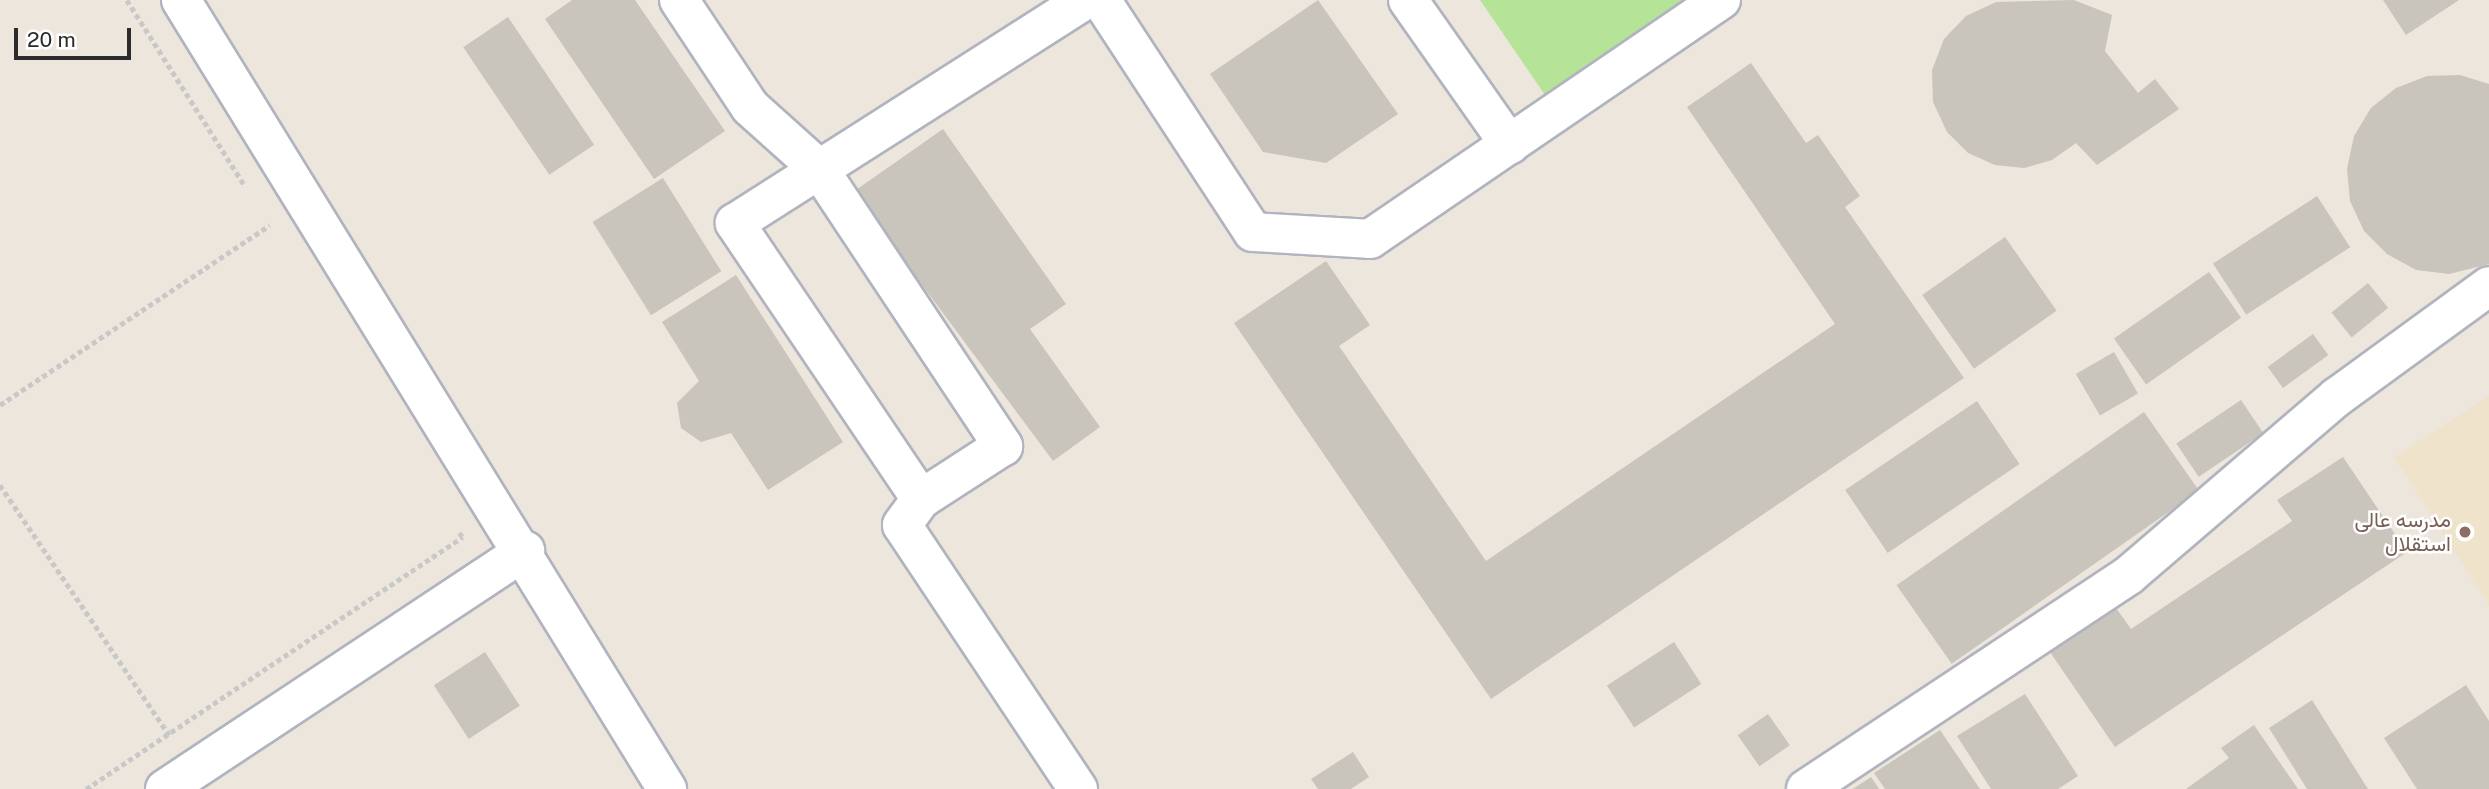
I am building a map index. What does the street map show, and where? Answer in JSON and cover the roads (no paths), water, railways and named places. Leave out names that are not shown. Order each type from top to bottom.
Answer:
[{"type":"lane","points":[[181,0],[394,352],[525,551],[667,789]]},
{"type":"lane","points":[[679,0],[750,107],[820,169],[1003,446],[921,499],[902,526],[1078,789]]},
{"type":"lane","points":[[921,499],[735,223],[1085,0]]},
{"type":"lane","points":[[1101,0],[1253,232],[1370,239],[1721,0]]},
{"type":"lane","points":[[1408,0],[1510,145]]},
{"type":"lane","points":[[1806,789],[2129,575],[2337,397],[2489,286]]},
{"type":"lane","points":[[179,779],[525,551]]},
{"type":"place","name":"مدرسه عالی استقلال","points":[[2465,532]]}]
